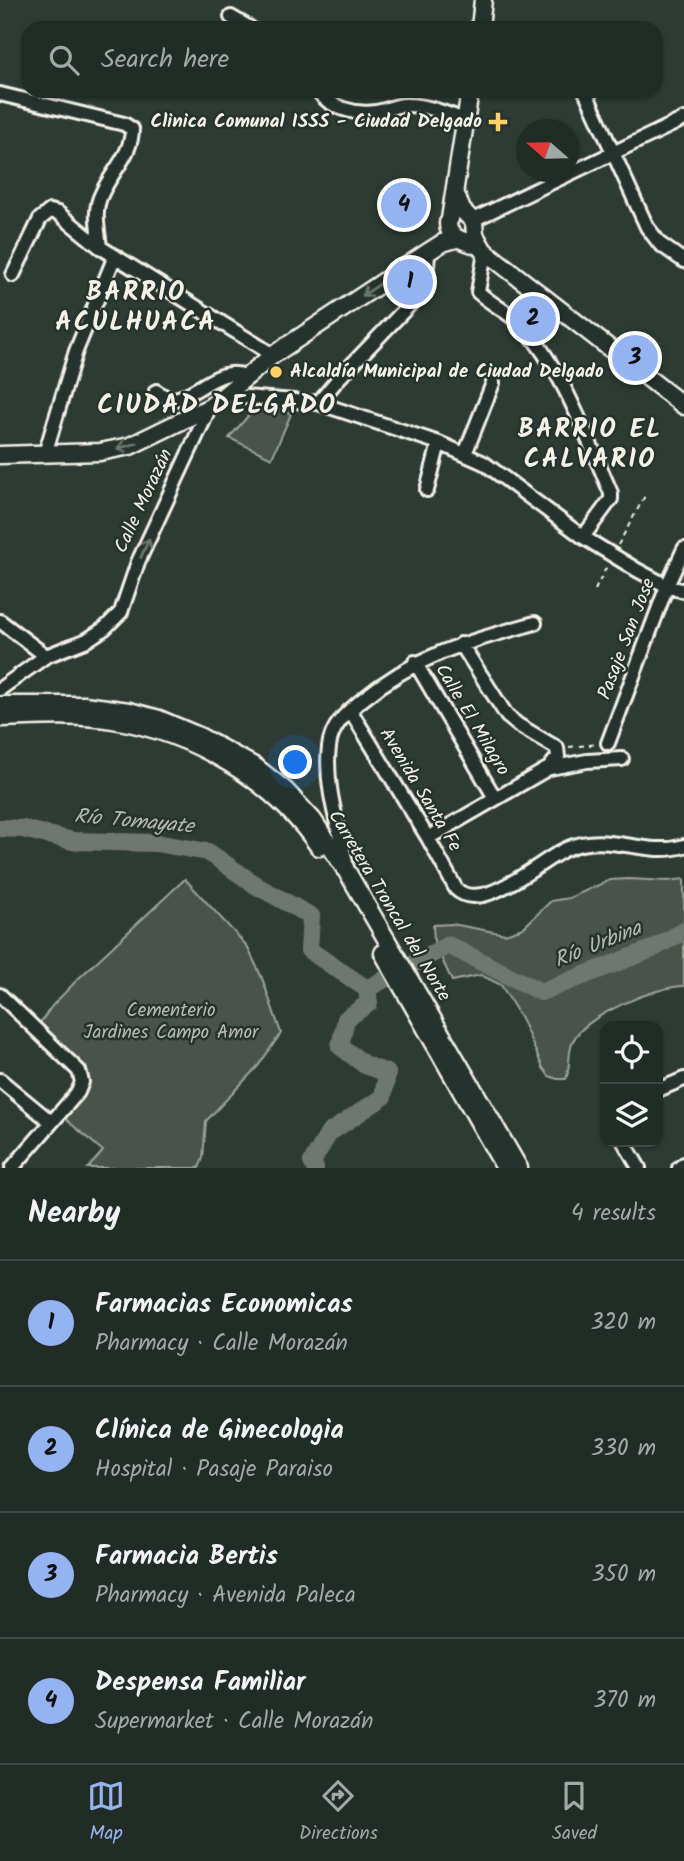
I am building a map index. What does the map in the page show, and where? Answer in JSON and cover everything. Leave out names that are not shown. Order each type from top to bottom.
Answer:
[{"type":"main road","points":[[481,21],[483,0]]},
{"type":"main road","points":[[449,221],[469,98]]},
{"type":"main road","points":[[455,187],[466,229]]},
{"type":"main road","points":[[449,221],[460,213],[466,229],[485,252],[682,399]]},
{"type":"main road","name":"Calle Morazán","points":[[428,252],[438,241],[449,221]]},
{"type":"main road","name":"Calle Morazán","points":[[217,401],[273,355],[466,229]]},
{"type":"main road","points":[[0,455],[100,452],[130,446],[217,401]]},
{"type":"main road","name":"Carretera Troncal del Norte","points":[[0,705],[63,703],[106,708],[159,719],[199,736],[256,767],[285,790],[313,820],[349,875],[519,1168]]},
{"type":"main road","name":"Carretera Troncal del Norte","points":[[0,718],[72,716],[114,720],[145,728],[216,756],[278,800],[310,833],[321,849],[505,1168]]},
{"type":"street","points":[[231,17],[238,21]]},
{"type":"street","points":[[0,94],[124,124],[132,129],[132,143],[98,203],[96,212],[100,247]]},
{"type":"street","points":[[323,98],[349,111],[374,113],[405,104],[432,109],[465,120]]},
{"type":"street","points":[[588,98],[652,234],[660,244],[684,261]]},
{"type":"street","points":[[466,229],[684,119]]},
{"type":"street","points":[[13,275],[40,219],[50,211],[58,213],[100,247],[273,355]]},
{"type":"street","points":[[317,403],[416,298],[428,274],[428,252]]},
{"type":"street","points":[[485,252],[478,292],[519,323],[541,350],[578,416],[611,493],[611,499],[583,537]]},
{"type":"street","points":[[45,454],[76,351],[115,256]]},
{"type":"street","points":[[156,391],[167,398],[175,399],[225,374],[234,372],[246,376]]},
{"type":"street","points":[[465,454],[493,383]]},
{"type":"street","points":[[217,401],[317,403],[439,443],[484,463],[583,537],[612,555],[667,586],[684,591]]},
{"type":"street","name":"Calle Morazán","points":[[0,689],[46,656],[87,640],[105,628],[121,612],[138,562],[217,401]]},
{"type":"street","points":[[427,490],[439,443]]},
{"type":"street","name":"Pasaje San Jose","points":[[608,743],[667,586],[684,549]]},
{"type":"street","points":[[0,621],[46,656]]},
{"type":"street","points":[[349,875],[329,780],[328,754],[334,729],[350,710],[380,685],[415,662],[461,644],[535,622]]},
{"type":"street","points":[[461,644],[507,716],[517,725],[558,748],[558,759],[549,768]]},
{"type":"street","name":"Calle El Milagro","points":[[415,662],[495,797]]},
{"type":"street","name":"Avenida Santa Fe","points":[[350,710],[460,894],[474,896],[495,892],[556,854],[590,841],[667,850],[684,846]]},
{"type":"street","name":"Calle El Milagro","points":[[428,838],[549,768],[587,761],[622,759]]},
{"type":"street","points":[[0,995],[79,1071],[82,1082],[78,1092],[59,1116],[12,1168]]},
{"type":"street","points":[[663,1088],[684,1079]]},
{"type":"street","points":[[0,1080],[51,1122]]},
{"type":"street","points":[[627,1147],[639,1168]]},
{"type":"street","points":[[0,1164],[4,1168]]},
{"type":"street","points":[[679,1168],[684,1164]]},
{"type":"path","points":[[595,590],[646,494]]},
{"type":"path","points":[[558,748],[608,743]]},
{"type":"green space","points":[[261,401],[291,414],[272,458],[229,438]]},
{"type":"green space","name":"Cementerio Jardines Campo Amor","points":[[185,879],[247,946],[262,978],[281,1033],[258,1066],[206,1121],[203,1158],[199,1168],[88,1168],[103,1151],[62,1116],[84,1090],[88,1071],[40,1023],[79,978]]},
{"type":"green space","points":[[684,879],[684,986],[640,997],[591,1022],[573,1041],[566,1079],[549,1076],[521,1018],[501,985],[481,975],[452,981],[434,942],[433,925],[452,924],[505,934],[523,928],[551,901],[569,898],[610,880]]},
{"type":"waterway","name":"Río Tomayate","points":[[0,828],[23,829],[73,841],[156,843],[208,852],[257,886],[311,916],[309,950],[367,989]]},
{"type":"waterway","name":"Río Urbina","points":[[415,963],[448,945],[541,992],[652,949],[684,931]]},
{"type":"waterway","name":"Río Urbina","points":[[367,989],[383,980]]},
{"type":"waterway","points":[[315,1168],[312,1162],[329,1133],[383,1097],[387,1073],[365,1065],[340,1046],[346,1019],[369,1003],[367,989]]},
{"type":"place","name":"Clinica Comunal ISSS - Ciudad Delgado","points":[[498,122]]},
{"type":"place","name":"Despensa Familiar","points":[[404,205]]},
{"type":"place","name":"Farmacias Economicas","points":[[410,282]]},
{"type":"place","name":"Clínica de Ginecologia","points":[[533,319]]},
{"type":"place","name":"Farmacia Bertis","points":[[635,358]]},
{"type":"place","name":"Alcaldía Municipal de Ciudad Delgado","points":[[276,372]]},
{"type":"district","name":"BARRIO ACULHUACA","points":[[136,308]]},
{"type":"district","name":"CIUDAD DELGADO","points":[[217,406]]},
{"type":"district","name":"BARRIO EL CALVARIO","points":[[590,445]]}]
